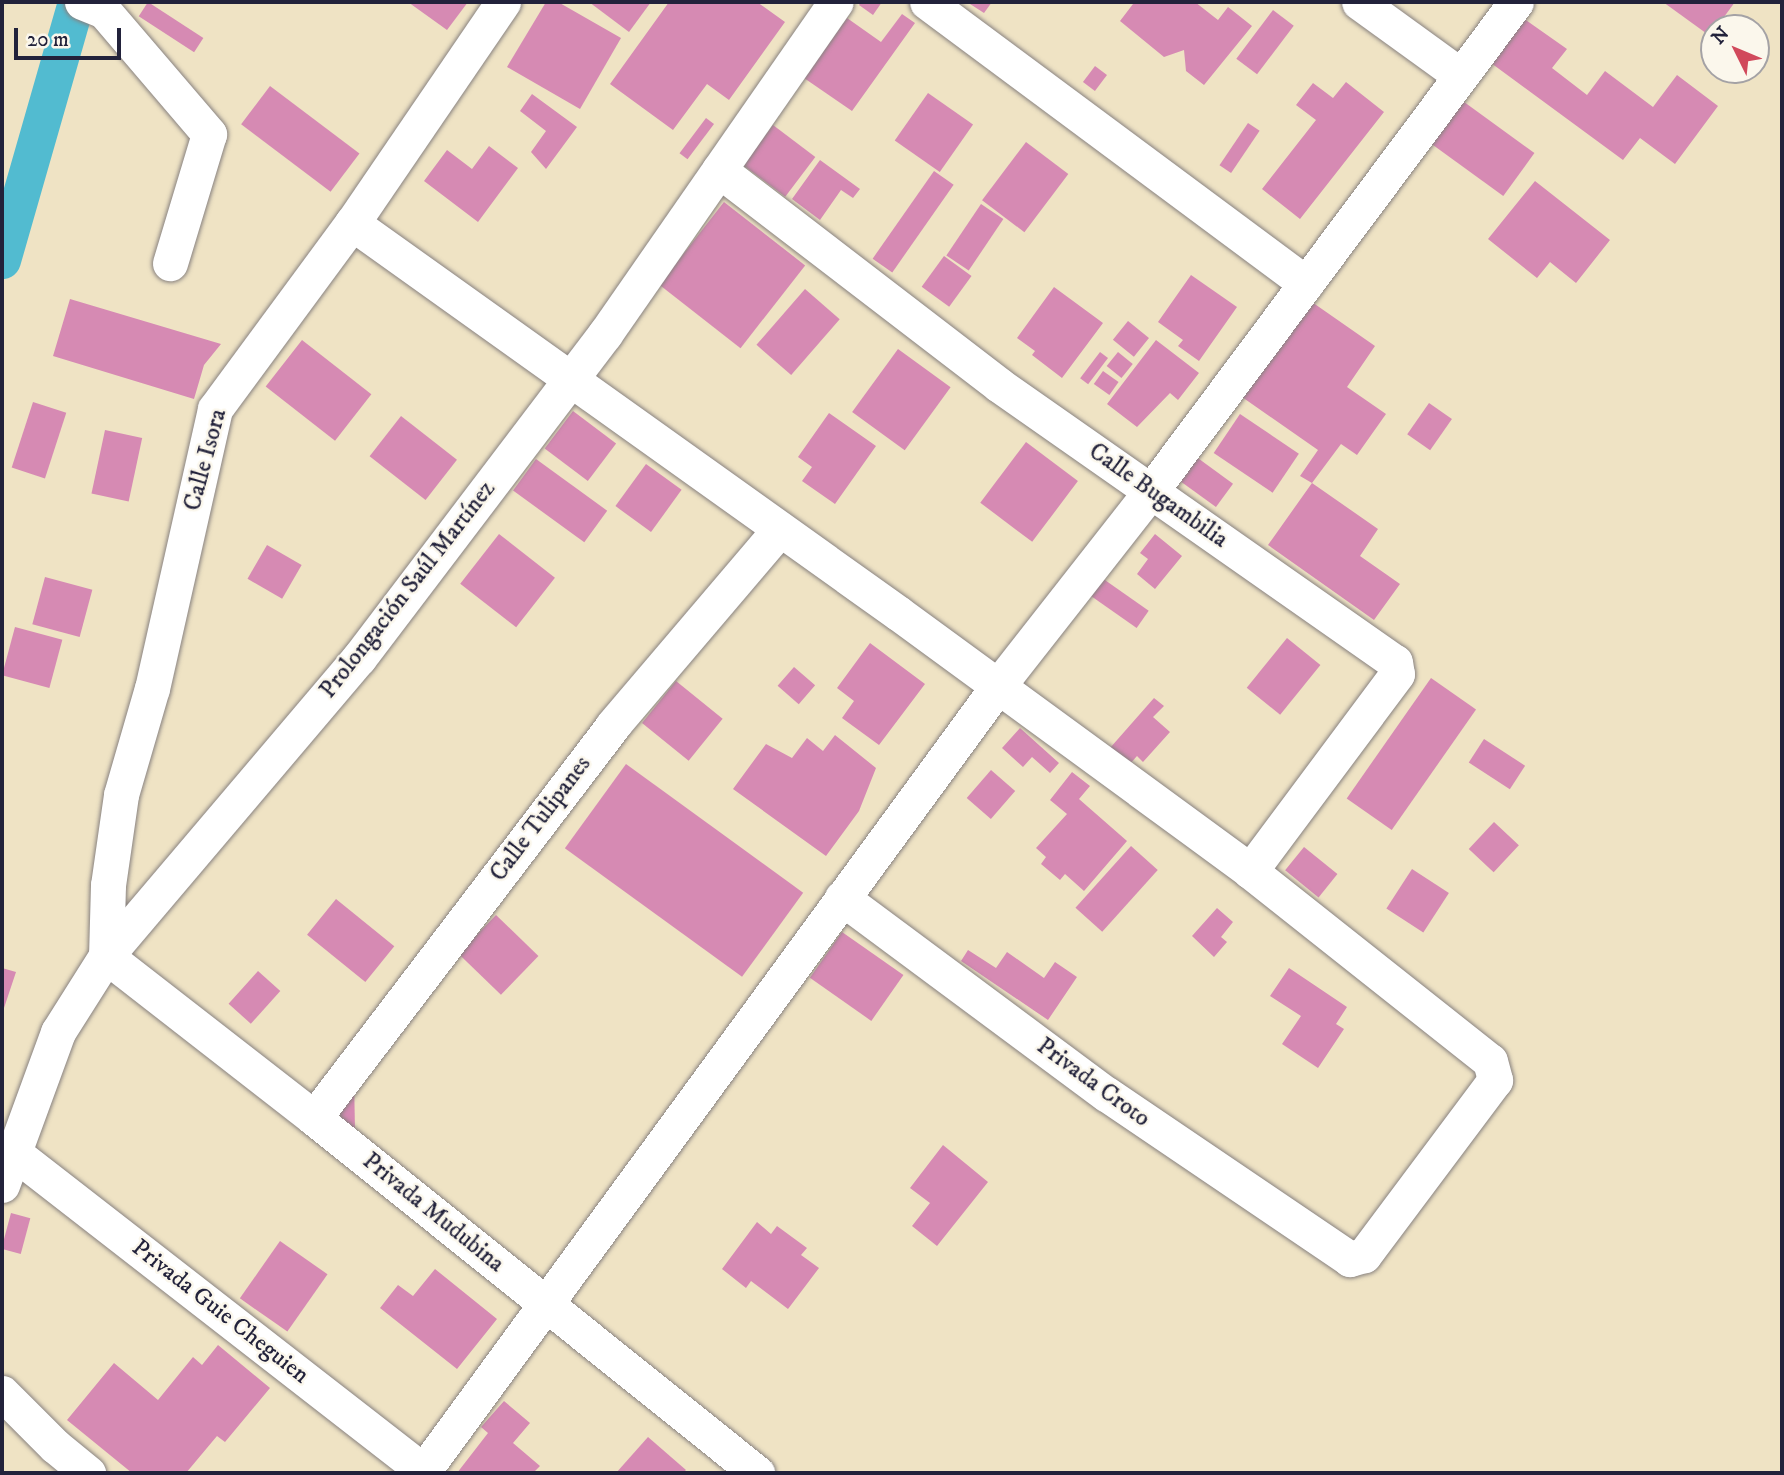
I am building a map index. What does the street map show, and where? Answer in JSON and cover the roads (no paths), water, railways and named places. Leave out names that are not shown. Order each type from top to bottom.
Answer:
[{"type":"street","name":"Calle Isora","points":[[106,957],[108,885],[121,795],[152,688],[215,409],[352,223],[503,2]]},
{"type":"street","points":[[927,2],[1306,283]]},
{"type":"street","points":[[1359,2],[1461,75]]},
{"type":"street","points":[[424,1473],[998,686],[1151,491],[1516,2]]},
{"type":"street","name":"Prolongación Saúl Martínez","points":[[2,1185],[58,1032],[106,957],[359,658],[570,380],[719,170],[826,5]]},
{"type":"street","points":[[93,6],[209,134],[170,263]]},
{"type":"street","name":"Calle Bugambilia","points":[[719,170],[999,385],[1395,662],[1397,674],[1250,871]]},
{"type":"street","points":[[352,223],[998,686],[1250,871]]},
{"type":"street","name":"Calle Tulipanes","points":[[314,1118],[613,724],[780,529]]},
{"type":"street","name":"Privada Croto","points":[[842,898],[1106,1094],[1350,1259],[1364,1255],[1496,1080],[1490,1060],[1250,871]]},
{"type":"street","name":"Privada Mudubina","points":[[106,957],[314,1118],[757,1473]]},
{"type":"street","name":"Privada Guie Cheguien","points":[[13,1152],[424,1473]]},
{"type":"street","points":[[2,1393],[55,1446],[88,1473]]},
{"type":"waterway","points":[[2,260],[76,2]]}]
